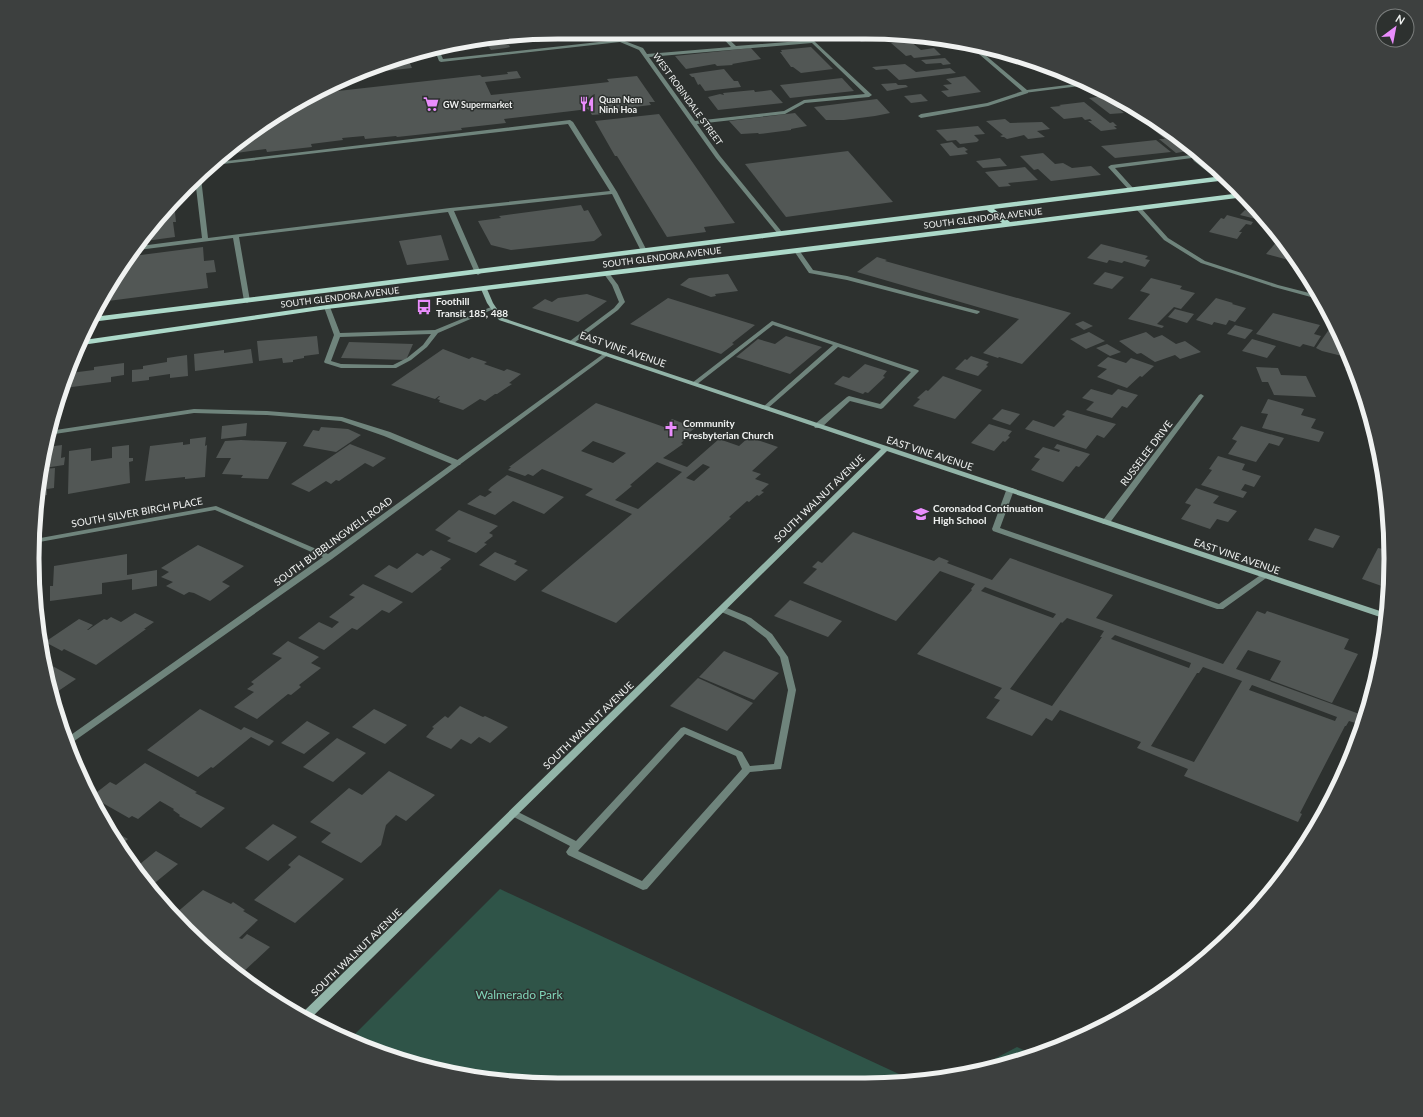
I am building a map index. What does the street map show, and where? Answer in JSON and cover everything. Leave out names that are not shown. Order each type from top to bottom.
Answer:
[{"type":"main road","name":"SOUTH GLENDORA AVENUE","points":[[98,319],[478,273],[780,233],[1218,178]]},
{"type":"main road","name":"SOUTH GLENDORA AVENUE","points":[[87,342],[327,308],[1236,196]]},
{"type":"main road","points":[[988,207],[1008,224]]},
{"type":"street","points":[[727,39],[735,48]]},
{"type":"street","name":"WEST ROBINDALE STREET","points":[[438,54],[441,60],[620,41],[641,49],[730,173],[780,233]]},
{"type":"street","points":[[646,56],[813,41],[869,95],[804,102],[785,112],[694,122]]},
{"type":"street","points":[[979,52],[1026,92]]},
{"type":"street","points":[[921,116],[988,104],[1026,92],[1077,85]]},
{"type":"street","points":[[222,163],[570,122],[614,192],[644,251]]},
{"type":"street","points":[[1131,189],[1111,167],[1192,156]]},
{"type":"street","points":[[1196,159],[1204,166]]},
{"type":"street","points":[[199,184],[205,240]]},
{"type":"street","points":[[142,247],[450,210],[614,192]]},
{"type":"street","points":[[1139,209],[1166,239],[1203,262],[1276,286],[1312,295]]},
{"type":"street","points":[[450,210],[478,273]]},
{"type":"street","points":[[236,236],[244,276],[247,301]]},
{"type":"street","points":[[797,251],[810,272],[847,278],[977,312]]},
{"type":"street","points":[[572,342],[616,309],[622,302],[615,285],[607,274]]},
{"type":"street","name":"EAST VINE AVENUE","points":[[484,289],[493,308],[501,319],[1381,614]]},
{"type":"street","points":[[327,308],[337,335],[327,362],[341,366],[394,367],[410,359],[425,346],[436,332]]},
{"type":"street","points":[[337,335],[436,332],[493,308]]},
{"type":"street","points":[[694,384],[772,323],[916,371],[881,407],[849,398],[818,426]]},
{"type":"street","points":[[765,408],[836,345]]},
{"type":"street","name":"SOUTH BUBBLINGWELL ROAD","points":[[72,739],[329,557],[606,354]]},
{"type":"street","name":"RUSSELEE DRIVE","points":[[1106,522],[1201,396]]},
{"type":"street","points":[[55,432],[194,411],[267,413],[342,419],[387,434],[457,463]]},
{"type":"street","name":"SOUTH WALNUT AVENUE","points":[[309,1013],[885,449]]},
{"type":"street","points":[[1010,490],[996,529],[1220,607],[1265,576]]},
{"type":"street","name":"SOUTH SILVER BIRCH PLACE","points":[[40,540],[216,508],[329,557]]},
{"type":"street","points":[[722,609],[748,620],[769,636],[784,657],[792,690],[778,767],[747,769],[643,886],[571,852],[684,730],[739,754],[747,769]]},
{"type":"street","points":[[513,813],[576,845]]},
{"type":"green space","name":"Walmerado Park","points":[[500,889],[904,1076],[864,1078],[525,1077],[491,1074],[424,1060],[392,1050],[354,1035]]},
{"type":"green space","points":[[1017,1047],[1026,1051],[999,1060],[986,1063]]},
{"type":"building","points":[[858,39],[887,40],[861,42]]},
{"type":"building","points":[[516,41],[518,43],[504,45],[509,45],[510,47],[491,50],[488,46],[477,48],[475,46],[491,43]]},
{"type":"building","points":[[910,41],[921,50],[934,48],[941,55],[914,58],[911,55],[906,56],[891,43]]},
{"type":"building","points":[[811,47],[833,69],[801,73],[791,67],[780,52],[782,52],[781,50]]},
{"type":"building","points":[[751,48],[761,59],[732,64],[733,65],[717,66],[715,64],[686,69],[675,56]]},
{"type":"building","points":[[945,58],[951,64],[926,64],[921,60]]},
{"type":"building","points":[[409,62],[412,68],[385,71],[385,70]]},
{"type":"building","points":[[905,64],[916,72],[950,68],[956,73],[899,80],[887,69],[876,70],[872,67]]},
{"type":"building","points":[[724,69],[734,81],[738,81],[741,87],[705,91],[700,84],[698,85],[694,77],[689,74]]},
{"type":"building","points":[[517,71],[521,78],[485,82],[491,95],[609,82],[607,79],[637,76],[655,102],[649,102],[651,105],[626,108],[628,110],[604,114],[592,115],[588,109],[504,119],[506,123],[461,128],[462,130],[397,137],[365,139],[364,136],[342,138],[343,140],[311,144],[312,147],[267,152],[266,149],[233,153],[270,127],[324,96],[330,95],[329,93],[332,92],[480,75],[482,77],[508,74],[507,72]]},
{"type":"building","points":[[965,76],[981,92],[948,97],[941,91],[949,90],[943,85],[952,84],[946,79]]},
{"type":"building","points":[[842,78],[854,91],[790,98],[780,85]]},
{"type":"building","points":[[896,83],[898,85],[906,85],[908,87],[887,91],[881,84]]},
{"type":"building","points":[[754,90],[755,92],[771,90],[783,103],[718,110],[708,97],[720,94],[724,95],[723,93]]},
{"type":"building","points":[[921,94],[928,101],[911,103],[904,96]]},
{"type":"building","points":[[1100,96],[1133,115],[1131,115],[1121,108],[1118,108],[1124,113],[1110,114],[1089,98]]},
{"type":"building","points":[[877,99],[890,113],[844,120],[826,120],[814,107]]},
{"type":"building","points":[[1084,102],[1110,123],[1113,122],[1117,126],[1114,126],[1117,129],[1101,131],[1088,121],[1092,121],[1090,119],[1085,120],[1082,117],[1064,119],[1050,107]]},
{"type":"building","points":[[795,113],[807,126],[791,130],[759,134],[741,134],[729,121]]},
{"type":"building","points":[[659,114],[735,223],[704,227],[706,232],[667,237],[617,156],[615,156],[595,121]]},
{"type":"building","points":[[1005,119],[1010,123],[1042,122],[1050,129],[1037,131],[1045,137],[1028,139],[1024,135],[1007,139],[1000,136],[1003,135],[986,121]]},
{"type":"building","points":[[1144,122],[1187,151],[1176,153],[1159,139],[1165,139]]},
{"type":"building","points":[[978,126],[985,134],[974,135],[979,140],[977,142],[960,144],[956,140],[947,141],[936,130]]},
{"type":"building","points":[[1156,140],[1171,152],[1115,158],[1101,146]]},
{"type":"building","points":[[952,142],[958,148],[964,147],[968,150],[965,151],[968,154],[950,156],[940,144]]},
{"type":"building","points":[[848,151],[893,202],[786,217],[745,164]]},
{"type":"building","points":[[1043,153],[1055,164],[1063,163],[1072,168],[1091,166],[1101,175],[1051,181],[1038,169],[1034,170],[1020,156]]},
{"type":"building","points":[[1000,158],[1007,166],[983,168],[976,161]]},
{"type":"building","points":[[1025,167],[1038,180],[1008,183],[1011,186],[999,187],[985,172]]},
{"type":"building","points":[[581,205],[584,211],[588,210],[602,235],[594,241],[511,250],[491,245],[478,221],[501,218],[499,216]]},
{"type":"building","points":[[175,209],[176,222],[173,222],[175,237],[147,241]]},
{"type":"building","points":[[1245,210],[1250,211],[1258,219],[1240,215]]},
{"type":"building","points":[[1227,215],[1253,222],[1251,225],[1246,224],[1239,232],[1242,232],[1237,239],[1209,232],[1221,218],[1224,219]]},
{"type":"building","points":[[441,235],[449,260],[407,265],[399,241]]},
{"type":"building","points":[[1277,242],[1289,260],[1266,254]]},
{"type":"building","points":[[1101,244],[1148,256],[1145,259],[1150,260],[1145,267],[1124,261],[1122,263],[1109,260],[1107,263],[1087,258]]},
{"type":"building","points":[[203,247],[204,261],[214,260],[216,272],[206,273],[208,288],[108,301],[137,256]]},
{"type":"building","points":[[877,257],[887,260],[885,261],[1071,313],[1022,364],[999,357],[998,358],[983,353],[1019,319],[857,272]]},
{"type":"building","points":[[1105,272],[1124,277],[1112,289],[1093,284]]},
{"type":"building","points":[[728,274],[738,291],[715,294],[716,296],[711,297],[680,285],[689,278]]},
{"type":"building","points":[[1151,278],[1182,286],[1180,289],[1195,293],[1181,309],[1174,307],[1157,324],[1164,326],[1162,328],[1128,319],[1150,294],[1140,291]]},
{"type":"building","points":[[587,294],[607,301],[578,322],[532,308],[545,299],[552,302],[558,298]]},
{"type":"building","points":[[668,298],[755,325],[732,343],[734,344],[721,354],[630,324]]},
{"type":"building","points":[[1216,298],[1246,308],[1235,322],[1229,320],[1226,325],[1214,322],[1212,325],[1196,320]]},
{"type":"building","points":[[1175,309],[1194,314],[1187,323],[1168,317]]},
{"type":"building","points":[[1273,313],[1320,325],[1314,334],[1321,336],[1314,347],[1303,344],[1300,347],[1256,334]]},
{"type":"building","points":[[1083,321],[1093,326],[1084,330],[1075,324]]},
{"type":"building","points":[[1235,325],[1253,330],[1245,339],[1227,334]]},
{"type":"building","points":[[1330,328],[1342,356],[1322,351],[1316,348]]},
{"type":"building","points":[[1089,332],[1105,341],[1086,349],[1070,339]]},
{"type":"building","points":[[1146,332],[1154,338],[1162,335],[1176,344],[1185,341],[1201,352],[1180,359],[1175,355],[1155,362],[1141,353],[1137,354],[1119,341]]},
{"type":"building","points":[[317,336],[319,354],[304,356],[304,358],[293,360],[293,362],[283,363],[282,358],[259,361],[257,341]]},
{"type":"building","points":[[786,336],[822,347],[790,374],[736,357],[758,339],[775,344]]},
{"type":"building","points":[[1252,339],[1276,346],[1267,358],[1242,351]]},
{"type":"building","points":[[349,342],[413,344],[406,360],[341,358]]},
{"type":"building","points":[[1107,344],[1121,352],[1110,356],[1096,348]]},
{"type":"building","points":[[251,349],[253,363],[195,371],[194,354],[224,350],[224,353]]},
{"type":"building","points":[[443,349],[469,359],[472,357],[487,362],[484,364],[504,371],[507,369],[521,374],[509,383],[512,384],[497,394],[485,401],[480,399],[463,410],[439,402],[440,400],[437,399],[440,396],[435,399],[391,385]]},
{"type":"building","points":[[187,355],[188,376],[170,378],[170,374],[149,377],[149,380],[132,382],[132,370],[143,369],[143,366],[167,362],[167,358]]},
{"type":"building","points":[[971,356],[989,362],[986,365],[988,366],[978,376],[955,369],[965,359],[967,360]]},
{"type":"building","points":[[1108,357],[1126,363],[1131,358],[1154,366],[1127,388],[1097,377],[1107,369],[1097,366]]},
{"type":"building","points":[[124,363],[124,375],[111,377],[111,382],[69,387],[74,372],[94,370],[94,367]]},
{"type":"building","points":[[865,364],[887,371],[883,376],[885,377],[868,393],[865,392],[863,394],[834,384],[843,376],[849,378]]},
{"type":"building","points":[[1256,367],[1278,368],[1281,375],[1306,376],[1316,397],[1274,395],[1268,382],[1262,382]]},
{"type":"building","points":[[943,376],[982,390],[955,419],[913,406],[920,399],[917,398],[926,390],[928,391]]},
{"type":"building","points":[[1091,389],[1112,395],[1118,389],[1138,395],[1127,408],[1122,406],[1112,418],[1086,410],[1094,402],[1082,398]]},
{"type":"building","points":[[1268,399],[1304,409],[1301,415],[1316,419],[1311,428],[1324,432],[1319,442],[1262,428],[1268,414],[1261,413]]},
{"type":"building","points":[[596,403],[664,427],[672,419],[695,428],[686,435],[689,436],[681,443],[683,444],[663,458],[687,467],[719,439],[739,446],[749,437],[778,447],[752,471],[761,474],[755,479],[769,484],[761,491],[764,492],[759,496],[757,495],[749,502],[747,501],[729,517],[731,518],[616,623],[541,591],[632,514],[585,495],[593,489],[542,469],[533,476],[528,474],[525,476],[508,470],[511,467],[509,467]],"holes":[[[593,441],[626,453],[613,463],[581,451]],[[657,462],[682,472],[638,509],[615,500],[632,486],[630,485]],[[703,464],[710,467],[694,481],[686,478]]]},
{"type":"building","points":[[1002,409],[1020,414],[1010,425],[992,419]]},
{"type":"building","points":[[1067,410],[1116,424],[1104,438],[1097,435],[1086,449],[1025,429],[1033,420],[1054,427],[1065,416],[1062,415]]},
{"type":"building","points":[[247,423],[246,436],[221,439],[222,426]]},
{"type":"building","points":[[989,424],[1012,431],[1008,436],[1010,437],[1005,442],[1003,441],[994,451],[971,443]]},
{"type":"building","points":[[1241,426],[1284,438],[1279,446],[1269,443],[1256,462],[1228,454],[1237,441],[1232,439]]},
{"type":"building","points":[[321,427],[348,429],[361,435],[336,452],[303,446],[313,430],[319,431]]},
{"type":"building","points":[[206,437],[205,477],[185,479],[185,477],[145,481],[150,446],[183,442],[183,445],[190,444],[190,439]]},
{"type":"building","points":[[241,440],[287,442],[268,479],[241,478],[243,475],[222,474],[231,458],[216,458],[225,441]]},
{"type":"building","points":[[350,444],[386,458],[373,467],[365,463],[339,481],[336,480],[331,484],[326,481],[309,492],[291,484]]},
{"type":"building","points":[[1057,444],[1090,454],[1079,467],[1076,466],[1063,482],[1031,470],[1040,459],[1034,457],[1043,447],[1059,452],[1060,450],[1054,448]]},
{"type":"building","points":[[62,445],[61,458],[65,457],[64,465],[47,468],[52,446]]},
{"type":"building","points":[[129,445],[129,458],[133,458],[133,461],[129,462],[130,483],[68,494],[69,451],[91,448],[91,461],[112,458],[112,447]]},
{"type":"building","points":[[1218,456],[1245,464],[1242,470],[1261,476],[1254,487],[1245,484],[1241,490],[1247,492],[1243,498],[1201,485],[1212,470],[1209,469]]},
{"type":"building","points":[[55,468],[54,488],[47,489],[47,495],[43,496],[43,491],[47,469]]},
{"type":"building","points":[[507,475],[564,497],[544,514],[513,501],[495,515],[467,504],[480,495],[485,497],[492,492],[488,490]]},
{"type":"building","points":[[1196,488],[1219,496],[1213,503],[1237,511],[1228,522],[1217,519],[1210,529],[1181,519],[1191,505],[1185,503]]},
{"type":"building","points":[[459,510],[498,526],[489,533],[493,536],[484,543],[487,544],[476,553],[447,541],[451,538],[435,530]]},
{"type":"building","points":[[1315,528],[1340,536],[1333,548],[1308,540]]},
{"type":"building","points":[[853,532],[934,561],[939,557],[949,561],[947,563],[992,580],[1010,558],[1113,595],[1096,618],[1223,664],[1257,611],[1265,614],[1267,611],[1349,639],[1344,649],[1358,654],[1332,703],[1270,680],[1281,661],[1248,650],[1236,669],[1359,714],[1357,723],[1349,721],[1345,726],[1300,813],[1302,814],[1298,822],[1184,776],[1188,769],[1137,748],[1141,742],[1060,710],[1052,721],[1046,718],[1032,736],[986,718],[1000,700],[994,698],[1002,688],[917,654],[972,590],[971,589],[975,584],[940,571],[896,621],[803,583],[817,569],[812,567],[818,561],[822,563]],"holes":[[[985,587],[1056,614],[1053,618],[981,591]],[[1067,618],[1104,631],[1100,637],[1102,637],[1052,706],[1010,689],[1061,622],[1062,623]],[[1115,635],[1191,663],[1189,668],[1111,639]],[[1203,667],[1242,681],[1194,762],[1151,746],[1197,673],[1199,673]],[[1252,685],[1337,717],[1335,721],[1249,690]]]},
{"type":"building","points":[[198,545],[244,566],[222,582],[230,586],[210,601],[194,593],[189,592],[184,595],[166,586],[173,582],[161,577],[169,572],[161,568]]},
{"type":"building","points":[[1378,548],[1384,549],[1383,587],[1362,579]]},
{"type":"building","points":[[431,550],[451,559],[440,568],[442,569],[412,593],[374,576],[389,565],[397,569],[417,553],[423,556]]},
{"type":"building","points":[[495,552],[517,561],[514,564],[528,570],[515,581],[479,565]]},
{"type":"building","points":[[127,554],[127,575],[157,570],[157,586],[132,590],[132,579],[102,583],[102,594],[50,601],[50,586],[53,586],[54,566]]},
{"type":"building","points":[[363,584],[403,602],[389,613],[382,610],[357,630],[352,628],[324,650],[298,638],[319,622],[332,628],[339,622],[329,617],[355,597],[349,595]]},
{"type":"building","points":[[790,600],[842,621],[828,637],[774,616]]},
{"type":"building","points":[[135,613],[154,622],[96,665],[64,649],[62,651],[46,642],[79,619],[93,625],[87,630],[104,619],[107,620],[111,617],[121,622]]},
{"type":"building","points":[[288,641],[319,657],[311,663],[321,668],[299,685],[301,687],[291,695],[288,694],[257,719],[234,707],[254,692],[247,689],[254,684],[251,682],[282,658],[272,654]]},
{"type":"building","points":[[724,651],[779,673],[754,700],[699,677]]},
{"type":"building","points":[[50,665],[76,679],[57,692]]},
{"type":"building","points":[[698,678],[753,703],[727,731],[670,706]]},
{"type":"building","points":[[460,706],[508,727],[490,743],[479,737],[471,744],[461,739],[451,749],[426,737],[434,728],[432,727],[445,716],[448,718]]},
{"type":"building","points":[[200,709],[241,730],[244,727],[274,741],[269,746],[251,737],[213,768],[211,767],[198,777],[147,750]]},
{"type":"building","points":[[374,709],[407,725],[385,744],[352,727]]},
{"type":"building","points":[[307,721],[330,733],[304,754],[281,743]]},
{"type":"building","points":[[337,738],[366,753],[333,782],[303,767]]},
{"type":"building","points":[[145,763],[197,792],[195,793],[225,808],[201,828],[179,816],[180,815],[173,810],[174,809],[160,801],[138,819],[132,816],[129,818],[100,802],[96,793],[110,782],[116,785]]},
{"type":"building","points":[[389,771],[435,795],[406,821],[396,815],[386,825],[381,845],[361,863],[321,842],[331,833],[310,822],[349,788],[362,795]]},
{"type":"building","points":[[273,824],[297,837],[268,861],[245,848]]},
{"type":"building","points":[[119,834],[128,839],[124,842]]},
{"type":"building","points":[[156,851],[178,864],[154,884],[139,865]]},
{"type":"building","points":[[299,855],[344,879],[295,923],[254,900],[291,867],[288,865]]},
{"type":"building","points":[[203,890],[231,904],[233,902],[245,910],[243,911],[258,920],[239,938],[242,939],[247,934],[270,947],[243,972],[216,949],[178,912]]},
{"type":"place","name":"GW Supermarket","points":[[431,104]]},
{"type":"place","name":"Quan Nem Ninh Hoa","points":[[587,104]]},
{"type":"place","name":"Foothill Transit 185, 488","points":[[424,307]]},
{"type":"place","name":"Community Presbyterian Church","points":[[671,429]]},
{"type":"place","name":"Coronadod Continuation High School","points":[[921,514]]}]
